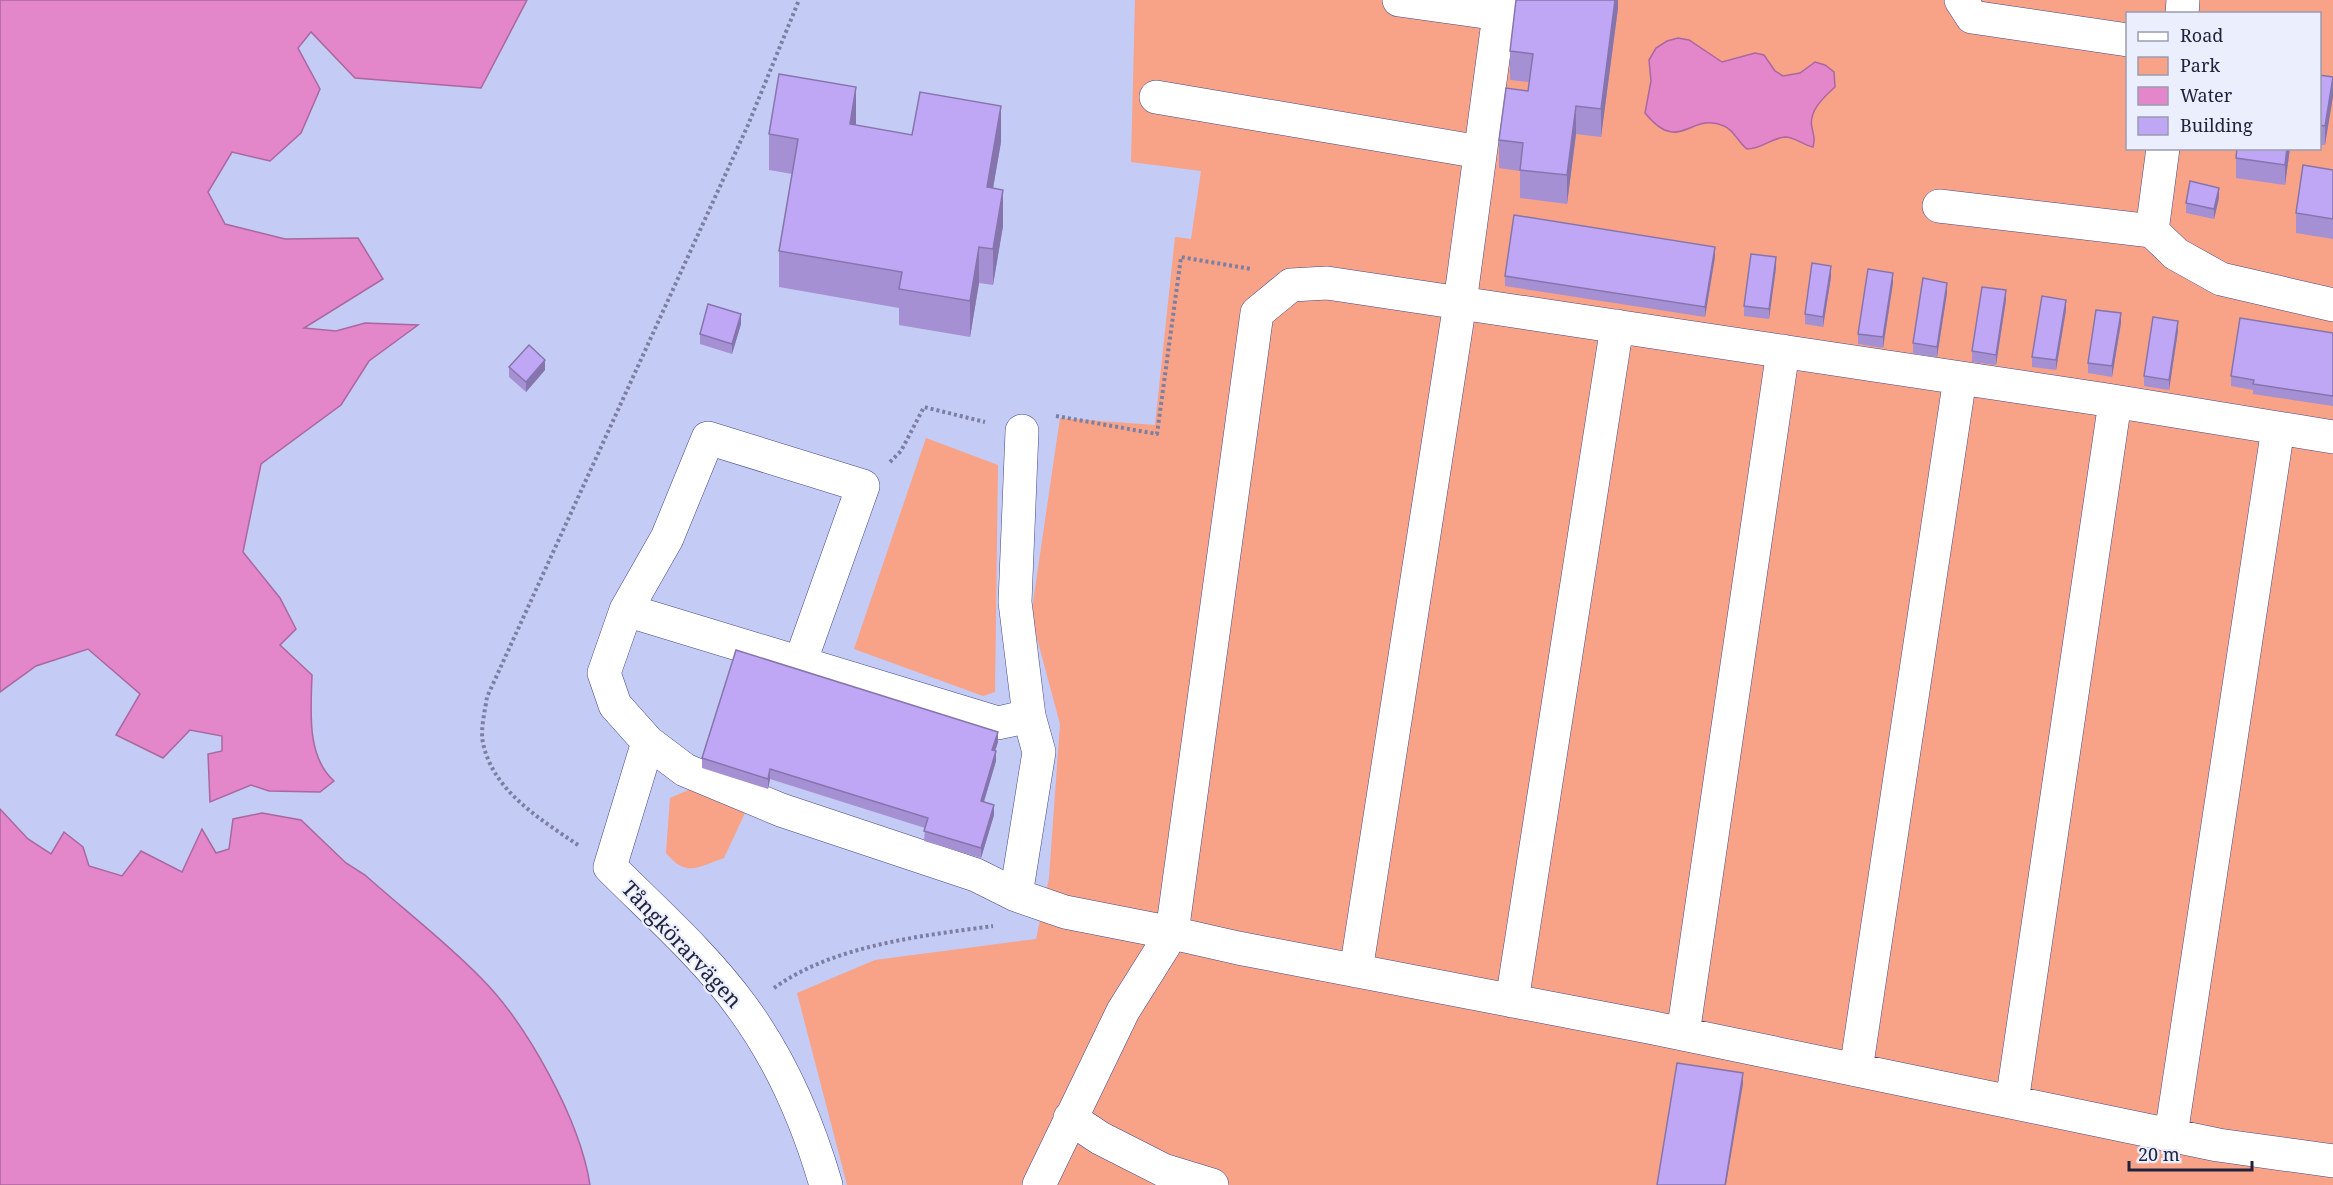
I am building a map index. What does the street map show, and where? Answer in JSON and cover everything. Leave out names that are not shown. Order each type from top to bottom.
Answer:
[{"type":"street","points":[[1356,970],[1460,303],[1500,7],[1399,0]]},
{"type":"street","points":[[1961,0],[1972,17],[2126,40]]},
{"type":"street","points":[[1156,97],[1480,152]]},
{"type":"street","points":[[2152,231],[2163,150]]},
{"type":"street","points":[[1939,206],[2152,231],[2176,254],[2221,279],[2333,305]]},
{"type":"street","points":[[1039,1185],[1123,1011],[1172,933],[1257,313],[1291,285],[1327,283],[1960,378],[2333,437]]},
{"type":"street","points":[[1512,1001],[1617,326]]},
{"type":"street","points":[[1683,1034],[1783,351]]},
{"type":"street","points":[[1856,1070],[1960,378]]},
{"type":"street","points":[[2012,1102],[2115,402]]},
{"type":"street","points":[[2171,1135],[2278,428]]},
{"type":"street","points":[[1016,895],[1039,752],[1029,717],[1015,602],[1022,431]]},
{"type":"street","points":[[800,663],[863,486],[708,438],[667,538],[626,610],[604,674],[615,705],[648,742],[684,771],[782,810],[976,875],[1016,895],[1065,912],[1683,1034],[2171,1135],[2332,1152]]},
{"type":"street","points":[[626,610],[998,723],[1029,717]]},
{"type":"street","points":[[610,867],[648,742]]},
{"type":"street","name":"Tångkörarvägen","points":[[610,867],[715,973],[743,1008],[797,1104],[826,1185]]},
{"type":"street","points":[[1070,1118],[1100,1138],[1162,1170],[1212,1185]]},
{"type":"path","points":[[610,867],[538,819],[496,778],[482,741],[487,697],[748,125],[799,0]]},
{"type":"path","points":[[863,486],[901,451],[924,407],[1022,431],[1051,415],[1157,434],[1181,256],[1260,271]]},
{"type":"path","points":[[743,1008],[786,980],[861,948],[922,936],[1003,925],[1016,895]]},
{"type":"green space","points":[[1135,0],[2333,0],[2333,1185],[847,1185],[797,993],[875,960],[1036,939],[1049,878],[1060,724],[1031,616],[1060,418],[1155,425],[1175,237],[1191,239],[1201,171],[1131,162]]},
{"type":"green space","points":[[926,438],[998,465],[995,692],[983,696],[854,649]]},
{"type":"green space","points":[[695,787],[745,813],[724,858],[699,867],[686,868],[673,861],[666,853],[670,798]]},
{"type":"water","points":[[0,0],[527,0],[481,88],[355,78],[311,32],[298,48],[320,89],[301,133],[270,161],[232,152],[208,192],[225,224],[285,239],[358,238],[383,279],[304,328],[336,331],[365,323],[418,325],[369,361],[341,405],[261,464],[243,552],[280,598],[296,629],[280,645],[312,675],[311,717],[314,746],[325,771],[334,781],[320,792],[269,791],[251,785],[210,802],[208,754],[222,751],[222,736],[190,730],[163,758],[116,735],[140,694],[88,649],[36,666],[0,692]]},
{"type":"water","points":[[1678,38],[1689,40],[1722,62],[1755,53],[1764,55],[1775,71],[1783,76],[1800,73],[1815,62],[1825,65],[1834,72],[1835,87],[1818,105],[1812,116],[1813,147],[1785,137],[1747,149],[1724,126],[1712,123],[1702,124],[1676,132],[1667,131],[1657,125],[1645,113],[1651,81],[1649,60],[1656,48],[1667,41]]},
{"type":"water","points":[[0,809],[28,839],[51,854],[64,832],[83,847],[89,866],[122,876],[141,851],[182,872],[202,829],[216,853],[229,849],[233,819],[262,813],[301,820],[346,863],[365,875],[453,951],[498,997],[549,1074],[575,1132],[590,1185],[0,1185]]},
{"type":"building","points":[[1516,0],[1615,0],[1601,109],[1576,106],[1567,175],[1520,170],[1523,143],[1499,140],[1506,88],[1528,91],[1533,54],[1510,51]]},
{"type":"building","points":[[779,74],[856,87],[850,124],[912,135],[920,92],[1001,106],[987,187],[1003,190],[993,249],[979,247],[970,301],[899,289],[902,272],[779,251],[798,139],[769,134]]},
{"type":"building","points":[[2321,75],[2333,77],[2325,126],[2321,125]]},
{"type":"building","points":[[2237,150],[2287,150],[2285,165],[2236,158]]},
{"type":"building","points":[[2303,165],[2333,170],[2333,219],[2296,213]]},
{"type":"building","points":[[2190,181],[2219,188],[2214,209],[2186,203]]},
{"type":"building","points":[[1514,215],[1715,247],[1705,307],[1505,276]]},
{"type":"building","points":[[1751,254],[1776,257],[1769,309],[1744,306]]},
{"type":"building","points":[[1812,263],[1831,266],[1823,317],[1805,314]]},
{"type":"building","points":[[1868,269],[1893,273],[1883,337],[1858,334]]},
{"type":"building","points":[[1923,278],[1947,283],[1937,347],[1913,343]]},
{"type":"building","points":[[1982,287],[2006,290],[1996,355],[1972,351]]},
{"type":"building","points":[[2042,296],[2066,300],[2056,360],[2032,357]]},
{"type":"building","points":[[708,304],[741,314],[732,344],[700,334]]},
{"type":"building","points":[[2096,310],[2121,313],[2112,366],[2088,363]]},
{"type":"building","points":[[2153,317],[2178,321],[2169,380],[2144,376]]},
{"type":"building","points":[[2240,318],[2333,333],[2333,396],[2253,384],[2254,380],[2231,376]]},
{"type":"building","points":[[529,345],[545,360],[526,382],[509,367]]},
{"type":"building","points":[[736,650],[998,732],[992,750],[996,751],[981,801],[994,805],[981,848],[924,831],[928,818],[770,769],[768,779],[702,758]]},
{"type":"building","points":[[1677,1063],[1743,1073],[1725,1185],[1657,1185]]}]
